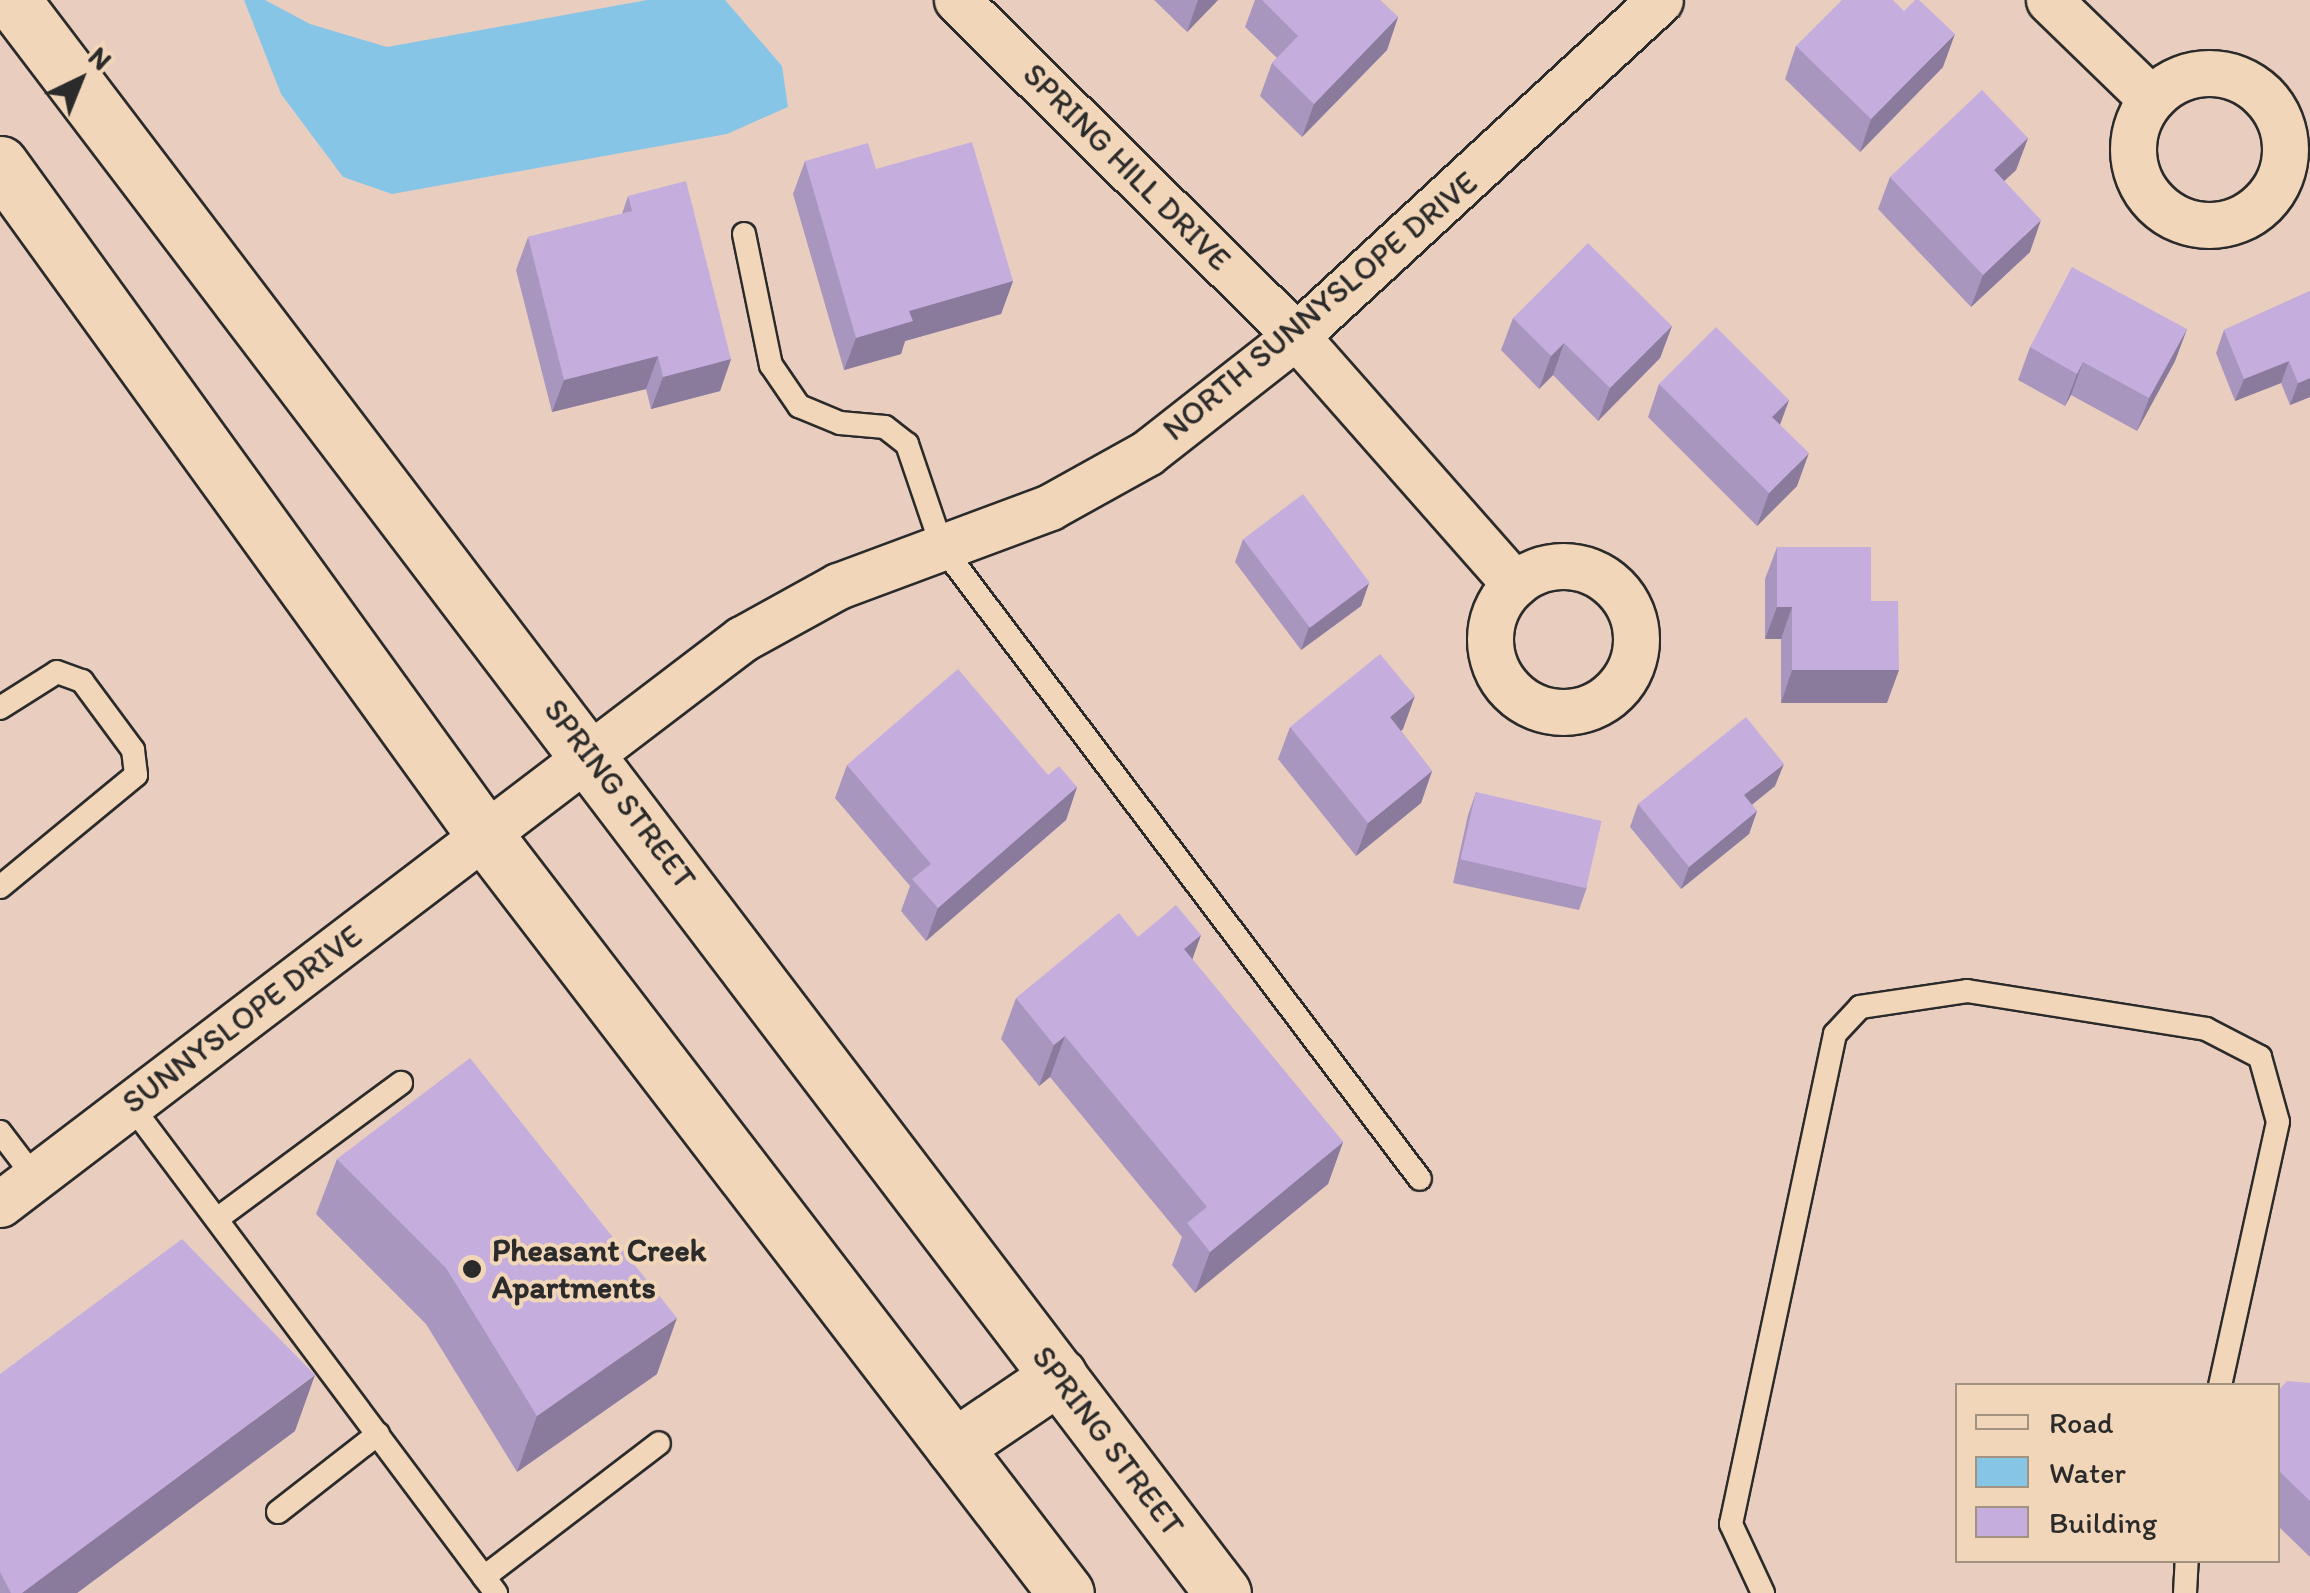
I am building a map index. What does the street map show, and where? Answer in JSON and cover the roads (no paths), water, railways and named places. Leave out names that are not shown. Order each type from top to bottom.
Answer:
[{"type":"main road","name":"SPRING STREET","points":[[12,0],[590,753],[1222,1593]]},
{"type":"main road","points":[[0,164],[484,834],[1066,1593]]},
{"type":"main road","points":[[954,1447],[1059,1376]]},
{"type":"street","name":"SPRING HILL DRIVE","points":[[958,0],[1296,336],[1515,584]]},
{"type":"street","name":"NORTH SUNNYSLOPE DRIVE","points":[[484,834],[742,639],[838,586],[1050,507],[1146,453],[1296,336],[1660,0]]},
{"type":"street","points":[[2049,0],[2150,99]]},
{"type":"street","name":"SUNNYSLOPE DRIVE","points":[[17,1191],[484,834]]},
{"type":"lane","points":[[744,234],[771,364],[799,406],[840,424],[885,428],[908,444],[942,547],[1420,1180]]},
{"type":"lane","points":[[0,708],[57,672],[82,681],[133,750],[136,775],[0,887]]},
{"type":"lane","points":[[1763,1593],[1731,1524],[1835,1034],[1860,1007],[1967,991],[2206,1029],[2260,1056],[2278,1122],[2221,1383]]},
{"type":"lane","points":[[216,1219],[401,1083]]},
{"type":"lane","points":[[130,1104],[490,1585],[659,1444]]},
{"type":"lane","points":[[0,1132],[17,1191]]},
{"type":"lane","points":[[278,1512],[378,1434]]},
{"type":"lane","points":[[2185,1593],[2187,1563]]},
{"type":"water","points":[[244,0],[265,0],[310,24],[387,47],[647,0],[725,0],[782,66],[788,107],[727,134],[392,194],[343,177],[281,94]]},
{"type":"place","name":"Pheasant Creek Apartments","points":[[472,1269]]}]
